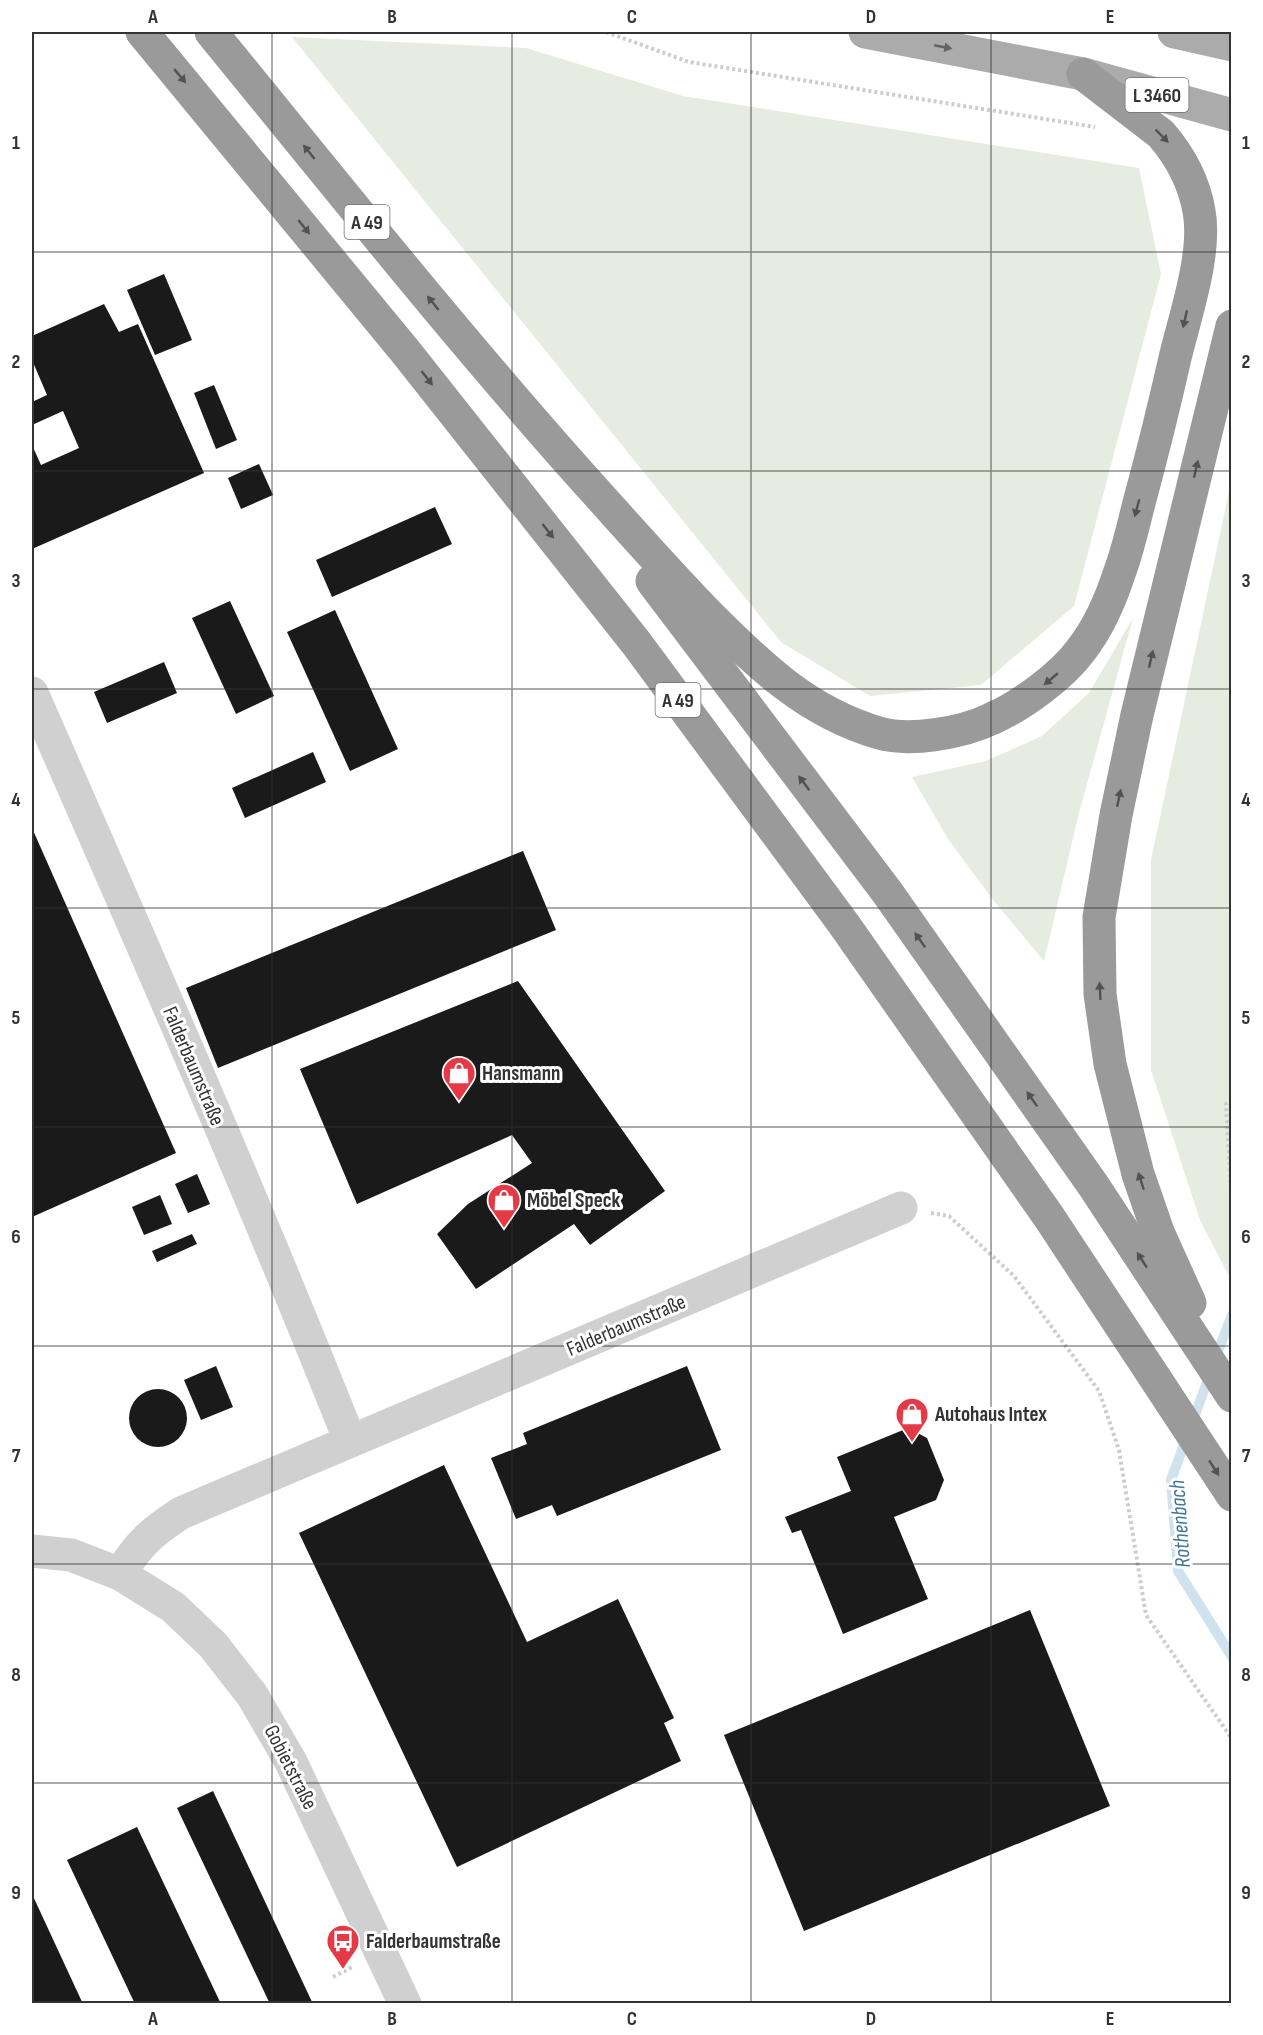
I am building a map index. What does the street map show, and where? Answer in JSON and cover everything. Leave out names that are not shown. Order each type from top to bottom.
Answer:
[{"type":"highway","name":"A 49","points":[[142,32],[405,351],[637,644],[843,923],[1049,1217],[1232,1495]]},
{"type":"highway","name":"A 49","points":[[211,32],[524,412],[887,892],[1200,1338]]},
{"type":"highway","points":[[524,412],[672,577],[754,659],[789,689],[828,713],[886,735],[921,736],[989,721],[1024,700],[1052,679],[1079,653],[1100,622],[1121,569],[1159,429],[1200,253],[1200,213],[1185,165],[1161,134],[1083,74]]},
{"type":"highway","points":[[1227,1386],[1200,1338],[1158,1232],[1138,1174],[1110,1064],[1100,994],[1099,917],[1116,815],[1137,716],[1232,326]]},
{"type":"main road","name":"L 3460","points":[[866,32],[1083,74],[1232,115]]},
{"type":"main road","points":[[1174,32],[1229,42]]},
{"type":"street","name":"Falderbaumstraße","points":[[32,693],[272,1250],[350,1441]]},
{"type":"street","name":"Falderbaumstraße","points":[[120,1574],[132,1554],[152,1532],[181,1513],[901,1208]]},
{"type":"street","points":[[32,1551],[71,1555],[120,1574]]},
{"type":"street","name":"Gobietstraße","points":[[120,1574],[173,1607],[213,1645],[252,1695],[291,1762],[405,2004]]},
{"type":"path","points":[[606,32],[689,62],[1100,128]]},
{"type":"path","points":[[1231,1206],[1226,1104],[1232,1099]]},
{"type":"path","points":[[901,1208],[949,1216],[1014,1276],[1099,1391],[1119,1450],[1146,1615],[1232,1739]]},
{"type":"shaded area","points":[[292,37],[526,48],[683,96],[1139,168],[1161,274],[1074,606],[981,685],[870,696],[781,642]]},
{"type":"shaded area","points":[[1231,482],[1232,1280],[1200,1220],[1151,1070],[1151,860]]},
{"type":"shaded area","points":[[1133,618],[1079,813],[1044,961],[994,901],[948,839],[912,777],[986,761],[1042,736],[1089,693]]},
{"type":"building","points":[[164,274],[192,340],[155,355],[127,290]]},
{"type":"building","points":[[104,304],[119,332],[138,324],[204,473],[32,549],[32,445],[41,465],[79,448],[63,411],[32,425],[32,402],[47,395],[32,360],[32,336]]},
{"type":"building","points":[[214,385],[237,440],[216,449],[194,393]]},
{"type":"building","points":[[259,464],[273,495],[241,509],[228,478]]},
{"type":"building","points":[[435,507],[452,544],[332,597],[316,560]]},
{"type":"building","points":[[230,601],[274,696],[236,714],[192,618]]},
{"type":"building","points":[[335,610],[398,749],[350,771],[287,632]]},
{"type":"building","points":[[164,662],[177,693],[107,723],[94,692]]},
{"type":"building","points":[[313,752],[326,782],[245,818],[232,788]]},
{"type":"building","points":[[32,828],[176,1153],[32,1217]]},
{"type":"building","points":[[523,851],[556,930],[218,1068],[186,988]]},
{"type":"building","name":"Hansmann","points":[[518,981],[665,1191],[590,1245],[574,1224],[476,1289],[437,1234],[468,1204],[532,1163],[512,1135],[357,1204],[300,1069]]},
{"type":"building","points":[[197,1174],[210,1204],[188,1213],[175,1184]]},
{"type":"building","points":[[160,1195],[172,1224],[144,1235],[132,1207]]},
{"type":"building","points":[[192,1234],[197,1244],[157,1262],[152,1251]]},
{"type":"building","points":[[216,1366],[233,1407],[201,1420],[184,1380]]},
{"type":"building","points":[[687,1366],[721,1450],[557,1516],[552,1505],[516,1519],[491,1458],[527,1444],[523,1433]]},
{"type":"building","points":[[152,1389],[164,1389],[179,1397],[187,1412],[187,1424],[179,1439],[164,1447],[152,1447],[137,1439],[129,1424],[129,1412],[137,1397]]},
{"type":"building","points":[[908,1428],[927,1438],[944,1480],[936,1500],[894,1517],[928,1599],[843,1634],[801,1530],[792,1533],[785,1517],[851,1491],[837,1457]]},
{"type":"building","points":[[444,1465],[527,1642],[618,1599],[674,1718],[664,1723],[681,1761],[457,1867],[299,1533]]},
{"type":"building","points":[[1030,1610],[1110,1806],[804,1931],[724,1735]]},
{"type":"building","points":[[213,1791],[313,2004],[270,2004],[177,1808]]},
{"type":"building","points":[[137,1827],[221,2004],[135,2004],[67,1860]]},
{"type":"building","points":[[32,1894],[83,2004],[32,2004]]},
{"type":"waterway","name":"Rothenbach","points":[[1215,1359],[1232,1315]]},
{"type":"waterway","name":"Rothenbach","points":[[1210,1374],[1171,1480],[1178,1571],[1232,1657]]},
{"type":"place","name":"Hansmann","points":[[459,1102]]},
{"type":"place","name":"Möbel Speck","points":[[504,1229]]},
{"type":"place","name":"Autohaus Intex","points":[[912,1443]]},
{"type":"place","name":"Falderbaumstraße","points":[[343,1970]]}]
